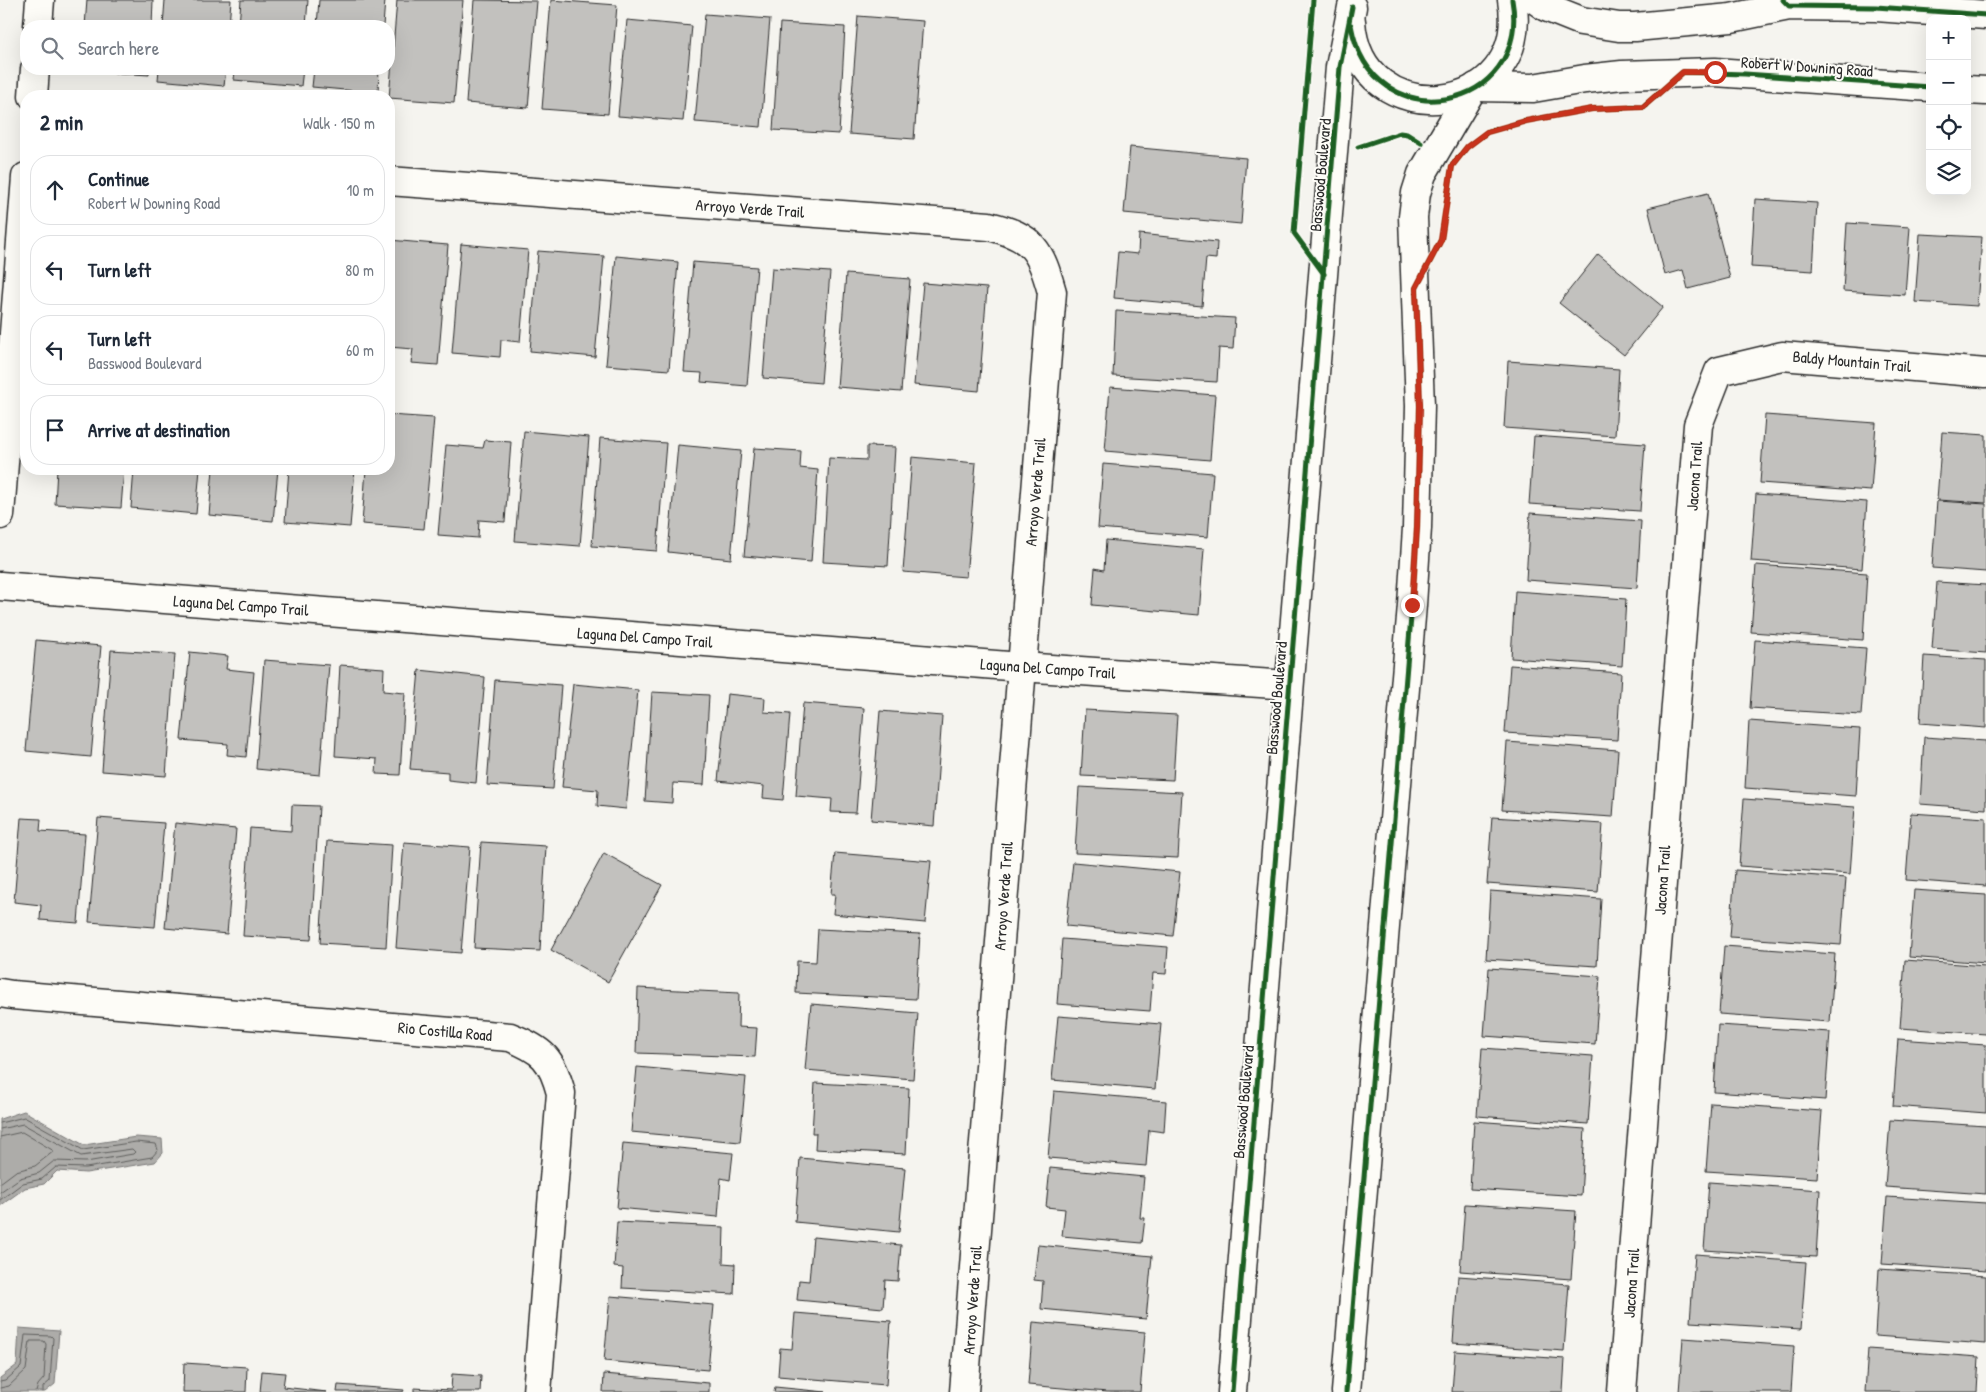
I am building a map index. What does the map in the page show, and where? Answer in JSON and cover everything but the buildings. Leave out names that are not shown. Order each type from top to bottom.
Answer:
[{"type":"street","points":[[38,20],[40,0]]},
{"type":"street","points":[[1353,4],[1351,23],[1354,40],[1360,55],[1379,81],[1392,90],[1423,100],[1440,100],[1456,97],[1473,89],[1496,71],[1507,50],[1514,27],[1512,0]]},
{"type":"street","points":[[1536,0],[1546,7],[1582,21],[1619,27],[1731,18],[1789,6]]},
{"type":"street","points":[[1761,0],[1789,6],[1876,7],[1986,14]]},
{"type":"street","name":"Basswood Boulevard","points":[[1232,1392],[1340,67],[1353,4]]},
{"type":"street","name":"Robert W Downing Road","points":[[1473,89],[1533,88],[1622,75],[1699,72],[1926,87]]},
{"type":"street","points":[[33,90],[34,75]]},
{"type":"street","points":[[1346,1392],[1417,528],[1420,406],[1413,216],[1416,193],[1422,174],[1473,89]]},
{"type":"street","points":[[1971,90],[1986,91]]},
{"type":"street","name":"Arroyo Verde Trail","points":[[395,180],[989,226],[1010,231],[1030,243],[1044,263],[1052,292],[964,1392]]},
{"type":"street","points":[[0,515],[20,255]]},
{"type":"street","name":"Baldy Mountain Trail","points":[[1719,371],[1782,356],[1986,373]]},
{"type":"street","name":"Jacona Trail","points":[[1622,1392],[1698,425],[1719,371]]},
{"type":"street","name":"Laguna Del Campo Trail","points":[[0,586],[1021,667],[1289,685]]},
{"type":"street","name":"Rio Costilla Road","points":[[0,993],[510,1037],[531,1045],[545,1057],[556,1072],[561,1093],[537,1392]]},
{"type":"water","points":[[24,1111],[84,1145],[136,1137],[162,1139],[163,1153],[155,1162],[86,1173],[57,1171],[44,1184],[25,1188],[0,1206],[0,1119]]},
{"type":"water","points":[[19,1328],[59,1331],[55,1384],[45,1392],[0,1392],[0,1378],[17,1365]]},
{"type":"cycle path","points":[[1313,0],[1294,233],[1324,274]]},
{"type":"cycle path","points":[[1351,25],[1365,62],[1388,87],[1416,98],[1447,99],[1475,88],[1498,68],[1512,38],[1512,0]]},
{"type":"cycle path","points":[[1783,0],[1789,6],[1876,7],[1986,15]]},
{"type":"cycle path","points":[[1232,1392],[1340,67],[1352,7]]},
{"type":"cycle path","points":[[1346,1392],[1417,528],[1420,406],[1416,288],[1441,240],[1452,166],[1467,147],[1487,132],[1526,121],[1592,109],[1643,107],[1683,72],[1745,74],[1926,87]]},
{"type":"cycle path","points":[[1358,147],[1400,133],[1407,134],[1421,143]]},
{"type":"route","points":[[1412,605],[1417,528],[1420,406],[1416,288],[1441,240],[1452,166],[1467,147],[1487,132],[1526,121],[1592,109],[1643,107],[1683,72],[1715,72]]}]
